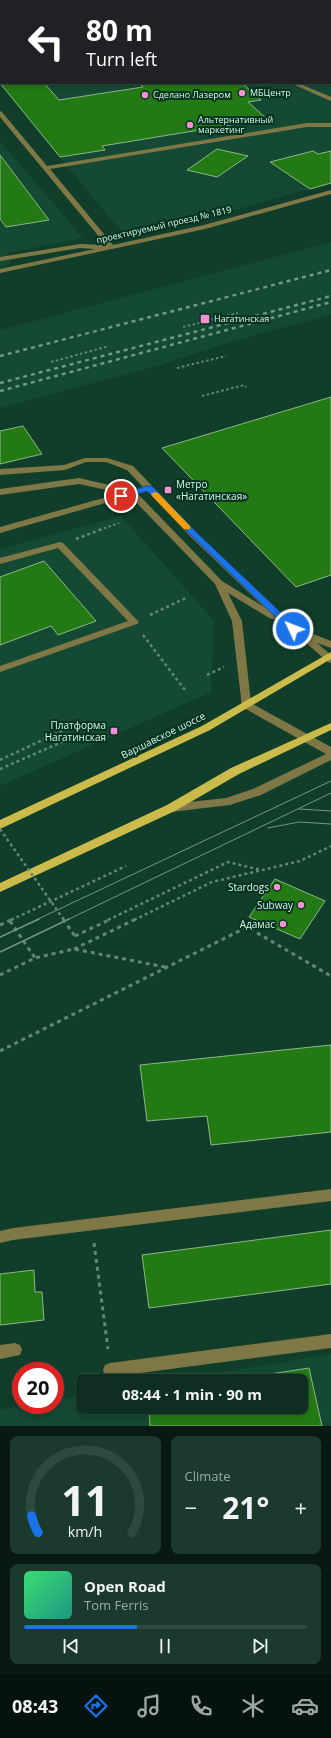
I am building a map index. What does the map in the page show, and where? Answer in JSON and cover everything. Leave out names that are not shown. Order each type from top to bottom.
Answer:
[{"type":"main road","name":"Варшавское шоссе","points":[[0,825],[206,728],[330,657]]},
{"type":"main road","points":[[0,888],[171,808],[235,771],[331,726]]},
{"type":"street","points":[[296,84],[331,98]]},
{"type":"street","points":[[0,113],[112,247]]},
{"type":"street","points":[[46,168],[307,125],[331,124]]},
{"type":"street","name":"проектируемый проезд № 1819","points":[[0,271],[205,227],[331,192]]},
{"type":"street","points":[[0,259],[80,246],[112,247]]},
{"type":"street","points":[[0,472],[65,467],[85,460],[107,460],[130,468],[194,535],[293,629],[331,645]]},
{"type":"street","points":[[0,492],[79,481],[132,493],[219,582],[293,629],[330,657]]},
{"type":"street","points":[[0,530],[149,488]]},
{"type":"street","points":[[0,561],[60,545],[134,622],[0,669]]},
{"type":"street","points":[[219,582],[236,621],[246,705],[331,752]]},
{"type":"street","points":[[171,808],[226,802],[257,792],[331,756]]},
{"type":"street","points":[[0,1237],[92,1224],[331,1195]]},
{"type":"street","points":[[110,1370],[331,1341]]},
{"type":"street","points":[[0,1352],[15,1350]]},
{"type":"path","points":[[183,327],[238,313]]},
{"type":"path","points":[[51,362],[109,346]]},
{"type":"path","points":[[177,368],[226,356]]},
{"type":"path","points":[[202,396],[244,385],[246,387]]},
{"type":"path","points":[[60,545],[119,523]]},
{"type":"path","points":[[185,690],[134,622],[188,597]]},
{"type":"path","points":[[207,675],[225,666]]},
{"type":"path","points":[[0,760],[81,722],[101,726]]},
{"type":"path","points":[[0,769],[71,738]]},
{"type":"path","points":[[0,829],[75,936],[228,862],[262,870]]},
{"type":"path","points":[[0,975],[35,958],[74,949],[212,882],[300,861],[331,846]]},
{"type":"path","points":[[0,925],[126,866]]},
{"type":"path","points":[[10,920],[35,958]]},
{"type":"path","points":[[0,1051],[247,927],[331,976]]},
{"type":"path","points":[[74,949],[165,967]]},
{"type":"path","points":[[92,1224],[110,1370]]},
{"type":"shaded area","points":[[327,84],[331,86],[331,183],[202,219],[124,235],[0,85]]},
{"type":"shaded area","points":[[0,141],[83,238],[8,253],[10,264],[0,266]]},
{"type":"shaded area","points":[[331,242],[331,315],[233,341],[157,366],[0,408],[0,330]]},
{"type":"shaded area","points":[[121,516],[214,621],[211,692],[0,786],[0,549]]},
{"type":"shaded area","points":[[331,1354],[331,1426],[0,1426],[0,1410],[12,1408],[12,1414],[64,1414],[64,1399],[76,1397],[76,1414],[308,1414],[308,1374],[212,1374]]},
{"type":"building","points":[[1,84],[45,84],[59,100],[143,87],[140,84],[243,84],[261,100],[248,102],[267,119],[102,146],[105,150],[60,157]]},
{"type":"building","points":[[217,149],[248,156],[217,177],[187,170]]},
{"type":"building","points":[[313,151],[318,154],[331,151],[331,183],[310,189],[270,162]]},
{"type":"building","points":[[0,155],[49,220],[6,227],[0,219]]},
{"type":"building","points":[[331,397],[331,575],[296,587],[162,448]]},
{"type":"building","points":[[23,426],[42,454],[0,464],[0,431]]},
{"type":"building","points":[[44,561],[96,621],[58,635],[51,626],[0,645],[0,577]]},
{"type":"building","points":[[275,879],[325,901],[300,939],[249,917]]},
{"type":"building","points":[[331,1045],[331,1132],[211,1145],[207,1116],[147,1121],[140,1065]]},
{"type":"building","points":[[331,1230],[331,1284],[149,1308],[142,1255]]},
{"type":"building","points":[[34,1270],[35,1292],[42,1292],[44,1320],[0,1325],[0,1274]]},
{"type":"building","points":[[309,1368],[322,1426],[150,1426],[149,1414],[308,1414],[308,1374],[270,1374]]},
{"type":"tram line","points":[[36,920],[331,781]]},
{"type":"tram line","points":[[67,920],[331,793]]},
{"type":"tram line","points":[[299,809],[331,811]]},
{"type":"tram line","points":[[268,828],[299,822],[331,824]]},
{"type":"tram line","points":[[0,937],[39,919]]},
{"type":"tram line","points":[[0,952],[69,919]]},
{"type":"railway","points":[[0,356],[331,270]]},
{"type":"railway","points":[[0,383],[331,296]]},
{"type":"railway","points":[[0,391],[331,302]]},
{"type":"slow traffic","points":[[155,494],[187,527]]},
{"type":"place","name":"МБЦентр","points":[[242,93]]},
{"type":"place","name":"Сделано Лазером","points":[[145,95]]},
{"type":"place","name":"Альтернативный маркетинг","points":[[190,125]]},
{"type":"place","name":"Нагатинская","points":[[205,319]]},
{"type":"place","name":"Метро «Нагатинская»","points":[[168,490]]},
{"type":"place","name":"Платформа Нагатинская","points":[[114,731]]},
{"type":"place","name":"Stardogs","points":[[277,887]]},
{"type":"place","name":"Subway","points":[[301,905]]},
{"type":"place","name":"Адамас","points":[[283,924]]},
{"type":"route","points":[[121,496],[149,488],[194,535],[293,629]]}]
